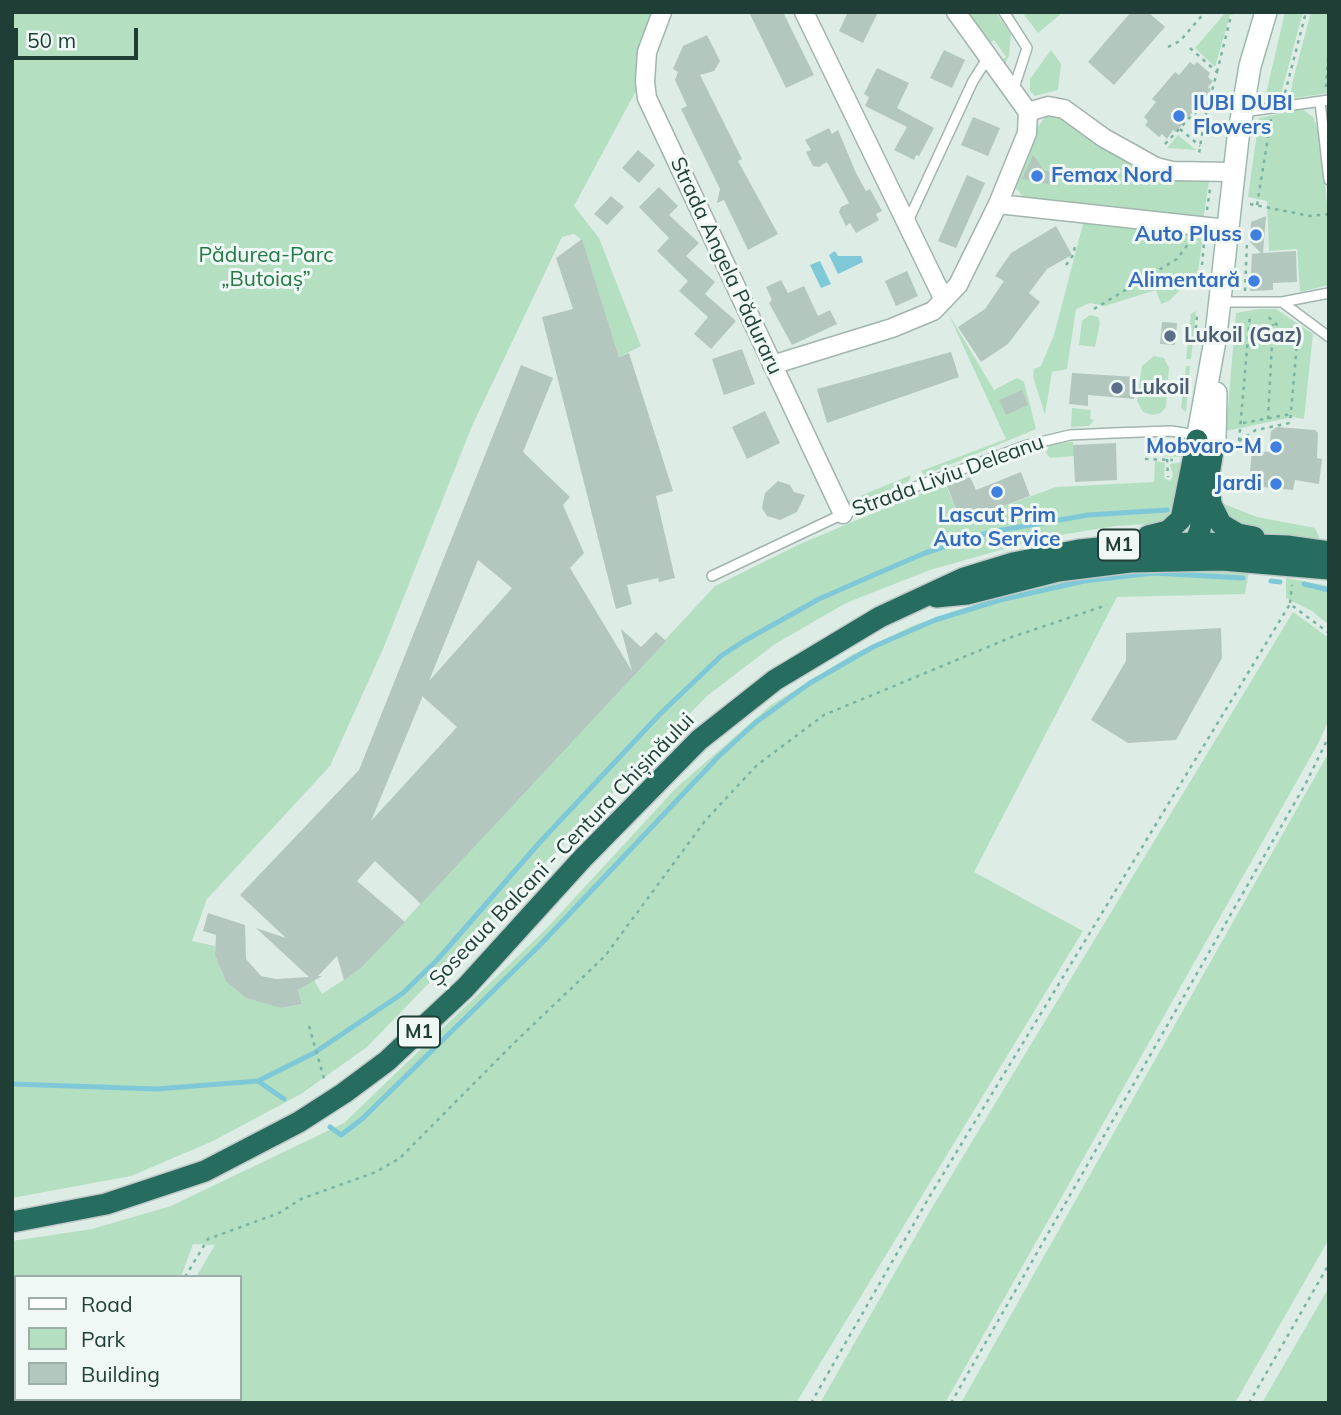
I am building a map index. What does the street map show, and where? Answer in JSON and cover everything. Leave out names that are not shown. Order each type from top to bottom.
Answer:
[{"type":"highway","points":[[1206,441],[1198,540],[1212,550],[1222,552],[1329,562]]},
{"type":"highway","points":[[1206,441],[1211,504],[1221,524],[1238,534],[1329,545]]},
{"type":"highway","name":"M1","points":[[916,599],[958,571],[1009,557],[1083,542],[1145,537],[1168,531],[1181,519],[1206,441]]},
{"type":"highway","name":"M1","points":[[916,599],[1082,558],[1181,551],[1198,540],[1329,552]]},
{"type":"highway","name":"Șoseaua Balcani - Centura Chișinăului","points":[[12,1222],[106,1204],[161,1188],[248,1150],[330,1102],[377,1069],[429,1024],[662,776],[737,707],[817,652],[916,599],[967,594],[1058,571],[1130,562],[1222,560],[1329,569]]},
{"type":"main road","points":[[1206,441],[1219,302],[1237,230],[1214,172],[1243,111],[1251,66],[1266,12]]},
{"type":"street","name":"Strada Angela Păduraru","points":[[662,12],[647,52],[647,98],[843,514]]},
{"type":"street","points":[[804,12],[944,300]]},
{"type":"street","points":[[772,365],[919,318],[933,311],[958,285],[998,204],[1027,133],[1028,112],[987,59],[956,12]]},
{"type":"street","points":[[1028,112],[1048,106],[1064,109],[1143,162],[1172,171],[1214,172]]},
{"type":"street","points":[[998,204],[1237,230]]},
{"type":"lane","points":[[1004,12],[1027,47],[1013,92]]},
{"type":"lane","points":[[907,223],[973,81],[987,59]]},
{"type":"lane","points":[[1243,111],[1325,101],[1329,180]]},
{"type":"lane","points":[[1219,302],[1251,298],[1282,302],[1329,293]]},
{"type":"lane","points":[[1282,302],[1329,337]]},
{"type":"lane","name":"Strada Liviu Deleanu","points":[[712,576],[843,514],[1001,453],[1045,440],[1070,435],[1148,430],[1206,441]]},
{"type":"path","points":[[1168,47],[1180,41],[1205,12]]},
{"type":"path","points":[[1200,146],[1232,12]]},
{"type":"path","points":[[1257,205],[1278,107],[1306,12]]},
{"type":"path","points":[[1325,101],[1329,43]]},
{"type":"path","points":[[1190,48],[1217,72]]},
{"type":"path","points":[[1165,144],[1195,113],[1204,121]]},
{"type":"path","points":[[1180,129],[1200,146],[1214,172],[1204,226],[1202,265]]},
{"type":"path","points":[[1250,204],[1310,215],[1329,214]]},
{"type":"path","points":[[1094,309],[1177,259],[1204,226]]},
{"type":"path","points":[[1237,230],[1244,287],[1273,322],[1297,343],[1290,424],[1255,430],[1240,441],[1251,298]]},
{"type":"path","points":[[1066,265],[1074,254],[1075,243]]},
{"type":"path","points":[[1268,419],[1273,322]]},
{"type":"path","points":[[1241,423],[1291,414]]},
{"type":"path","points":[[1145,458],[1183,460]]},
{"type":"path","points":[[1167,460],[1168,477]]},
{"type":"path","points":[[811,1403],[931,1194],[1290,604],[1329,633]]},
{"type":"path","points":[[186,1275],[208,1240],[236,1226],[279,1213],[301,1199],[376,1172],[400,1158],[605,956],[705,821],[757,765],[824,715],[1012,637],[1107,605]]},
{"type":"path","points":[[951,1403],[1306,783],[1329,736]]},
{"type":"path","points":[[309,1026],[330,1102]]},
{"type":"path","points":[[1249,1403],[1329,1264]]},
{"type":"green space","name":"Pădurea-Parc „Butoiaș”","points":[[12,12],[655,12],[638,59],[637,89],[574,206],[599,238],[641,346],[619,357],[582,240],[574,234],[562,237],[472,426],[383,649],[330,766],[207,899],[192,941],[215,946],[215,955],[226,982],[246,998],[282,1008],[302,1004],[298,990],[314,980],[322,994],[360,969],[715,586],[800,544],[945,483],[961,522],[1056,487],[1154,482],[1155,461],[1165,463],[1164,478],[1170,481],[1173,475],[1170,464],[1182,462],[1176,511],[1166,523],[1115,526],[1043,538],[930,570],[846,603],[775,644],[707,696],[367,1047],[301,1094],[213,1141],[131,1176],[12,1198]]},
{"type":"green space","points":[[964,12],[996,12],[1011,34],[1009,55],[1003,69],[999,62],[1006,57],[994,40],[987,45]]},
{"type":"green space","points":[[1022,12],[1063,12],[1038,33]]},
{"type":"green space","points":[[1226,12],[1231,12],[1215,67],[1195,48]]},
{"type":"green space","points":[[1285,12],[1303,12],[1281,94],[1265,98]]},
{"type":"green space","points":[[1311,12],[1329,12],[1329,93],[1294,98],[1290,96],[1293,80]]},
{"type":"green space","points":[[1051,50],[1061,64],[1058,90],[1035,96],[1030,91],[1030,79]]},
{"type":"green space","points":[[1302,109],[1313,117],[1321,138],[1329,226],[1329,285],[1300,292],[1297,249],[1269,251],[1267,201],[1248,197],[1259,118]]},
{"type":"green space","points":[[1047,114],[1054,115],[1155,176],[1169,180],[1209,182],[1203,220],[1023,197],[1014,186],[1037,128]]},
{"type":"green space","points":[[1178,135],[1196,150],[1167,148]]},
{"type":"green space","points":[[1084,220],[1203,235],[1198,272],[1169,301],[1161,304],[1156,290],[1105,306],[1090,303],[1076,309],[1067,369],[1052,372],[1045,415],[1033,377],[1034,369],[1041,366],[1054,335]]},
{"type":"green space","points":[[1276,309],[1313,334],[1304,419],[1293,417],[1226,431],[1236,313]]},
{"type":"green space","points":[[1196,311],[1191,359],[1186,359],[1191,314]]},
{"type":"green space","points":[[948,313],[994,390],[1017,378],[1024,382],[1036,429],[925,475],[921,471],[1006,439]]},
{"type":"green space","points":[[1090,315],[1098,317],[1100,323],[1095,347],[1079,345],[1082,321]]},
{"type":"green space","points":[[1154,356],[1164,358],[1169,368],[1166,407],[1161,413],[1152,415],[1143,412],[1137,401],[1142,366]]},
{"type":"green space","points":[[1186,366],[1190,366],[1186,412],[1181,408]]},
{"type":"green space","points":[[1072,408],[1091,410],[1090,419],[1094,420],[1089,426],[1071,427]]},
{"type":"green space","points":[[1073,442],[1074,456],[1050,458],[1046,453],[1050,443]]},
{"type":"green space","points":[[1171,443],[1178,446],[1182,457],[1155,456],[1159,446]]},
{"type":"green space","points":[[911,475],[909,481],[847,508],[843,503]]},
{"type":"green space","points":[[1219,502],[1257,517],[1315,528],[1320,539],[1247,531],[1224,519]]},
{"type":"green space","points":[[1159,568],[1249,572],[1245,594],[1117,597],[974,872],[1083,931],[796,1403],[143,1403],[242,1401],[242,1275],[197,1275],[215,1245],[193,1244],[182,1275],[14,1275],[14,1401],[126,1401],[12,1403],[12,1241],[92,1229],[171,1206],[344,1123],[544,931],[676,788],[771,705],[850,656],[912,626],[1009,593],[1104,574]]},
{"type":"green space","points":[[1286,578],[1329,586],[1329,625],[1312,611],[1286,598]]},
{"type":"green space","points":[[1293,612],[1329,638],[1329,719],[1319,742],[945,1403],[820,1403],[933,1206]]},
{"type":"green space","points":[[1329,752],[1329,1239],[1235,1403],[961,1403]]},
{"type":"green space","points":[[1329,1287],[1329,1403],[1262,1403]]},
{"type":"water","points":[[835,251],[838,256],[861,256],[863,262],[838,274],[829,255]]},
{"type":"water","points":[[820,261],[831,284],[821,288],[810,265]]},
{"type":"building","points":[[749,12],[783,12],[814,75],[786,88]]},
{"type":"building","points":[[848,12],[878,12],[863,43],[839,31]]},
{"type":"building","points":[[1131,12],[1148,12],[1165,27],[1114,85],[1088,62]]},
{"type":"building","points":[[707,35],[720,61],[714,71],[700,75],[742,159],[738,161],[778,234],[748,250],[724,200],[717,203],[720,189],[681,109],[687,106],[675,80],[678,72],[673,69],[683,46]]},
{"type":"building","points":[[944,50],[965,60],[952,88],[930,78]]},
{"type":"building","points":[[1190,62],[1194,65],[1197,62],[1210,73],[1208,77],[1213,81],[1208,87],[1211,90],[1176,132],[1173,130],[1167,139],[1162,134],[1159,137],[1145,125],[1148,121],[1144,117],[1156,102],[1152,99],[1175,72],[1179,75]]},
{"type":"building","points":[[877,68],[909,83],[897,108],[934,128],[919,156],[916,155],[914,160],[894,150],[907,127],[865,106],[869,97],[864,94]]},
{"type":"building","points":[[973,117],[1000,128],[988,156],[961,145]]},
{"type":"building","points":[[829,128],[832,134],[838,130],[856,173],[866,191],[870,189],[882,211],[876,214],[879,220],[856,233],[850,223],[846,226],[839,212],[841,207],[849,203],[827,162],[819,167],[813,166],[806,152],[811,150],[805,140]]},
{"type":"building","points":[[638,150],[655,165],[639,183],[622,168]]},
{"type":"building","points":[[1033,155],[1044,170],[1056,173],[1054,185],[1022,179]]},
{"type":"building","points":[[967,175],[985,183],[956,248],[938,241]]},
{"type":"building","points":[[659,187],[678,206],[669,215],[699,243],[686,256],[715,282],[705,294],[736,321],[711,349],[694,334],[708,317],[679,291],[688,281],[657,251],[669,238],[639,207]]},
{"type":"building","points":[[611,196],[624,207],[607,225],[594,214]]},
{"type":"building","points":[[1266,216],[1263,253],[1296,251],[1297,282],[1273,283],[1273,290],[1250,291],[1252,254],[1261,253],[1250,242],[1251,222]]},
{"type":"building","points":[[1056,226],[1072,255],[1047,269],[1029,293],[1040,302],[1008,344],[981,362],[958,327],[985,309],[1004,281],[995,276],[1011,253]]},
{"type":"building","points":[[582,239],[619,357],[629,353],[673,491],[656,496],[675,578],[659,582],[658,578],[627,585],[632,604],[616,609],[542,317],[573,309],[556,258]]},
{"type":"building","points":[[907,271],[918,296],[896,306],[885,281]]},
{"type":"building","points":[[781,280],[788,293],[804,286],[818,316],[830,310],[837,324],[792,345],[769,303],[772,300],[766,287]]},
{"type":"building","points":[[1162,322],[1177,323],[1175,345],[1160,344]]},
{"type":"building","points":[[742,349],[755,384],[724,395],[712,359]]},
{"type":"building","points":[[951,352],[959,377],[827,423],[817,389]]},
{"type":"building","points":[[521,365],[553,378],[523,452],[570,497],[563,505],[584,553],[570,568],[632,671],[621,629],[641,647],[656,632],[666,641],[421,904],[375,861],[357,881],[405,922],[360,969],[344,980],[337,956],[318,976],[322,976],[298,990],[302,1004],[281,1008],[246,998],[226,982],[215,955],[216,935],[203,931],[208,913],[245,925],[246,959],[261,976],[276,979],[309,977],[256,928],[286,938],[240,895],[359,770]],"holes":[[[478,560],[512,588],[429,681]],[[422,698],[457,727],[371,821]]]},
{"type":"building","points":[[1072,373],[1136,377],[1134,399],[1088,395],[1088,406],[1069,404]]},
{"type":"building","points":[[1022,390],[1028,405],[1006,415],[999,400]]},
{"type":"building","points":[[765,411],[780,443],[747,459],[732,427]]},
{"type":"building","points":[[1277,427],[1315,430],[1318,433],[1317,458],[1322,459],[1319,484],[1295,480],[1293,490],[1251,486],[1249,480],[1252,451],[1269,452],[1271,431]]},
{"type":"building","points":[[1116,443],[1117,480],[1075,482],[1073,445]]},
{"type":"building","points":[[1021,472],[1030,496],[961,522],[947,486],[970,477],[976,490]]},
{"type":"building","points":[[778,481],[790,485],[794,492],[805,495],[797,512],[780,520],[767,516],[762,508],[765,493]]},
{"type":"building","points":[[1221,628],[1222,658],[1176,740],[1128,743],[1091,720],[1126,661],[1126,633]]},
{"type":"waterway","points":[[258,1081],[314,1053],[403,993],[438,959],[540,842],[660,714],[721,656],[744,641],[819,599],[925,553],[991,532],[1088,515],[1167,510]]},
{"type":"waterway","points":[[330,1127],[341,1135],[362,1119],[540,945],[718,757],[755,723],[810,683],[873,647],[935,620],[1000,600],[1084,581],[1153,573],[1243,578]]},
{"type":"waterway","points":[[1271,581],[1280,582]]},
{"type":"waterway","points":[[1304,584],[1329,590]]},
{"type":"waterway","points":[[12,1084],[156,1089],[258,1081],[284,1099]]},
{"type":"place","name":"IUBI DUBI Flowers","points":[[1179,116]]},
{"type":"place","name":"Femax Nord","points":[[1037,176]]},
{"type":"place","name":"Auto Pluss","points":[[1256,235]]},
{"type":"place","name":"Alimentară","points":[[1254,281]]},
{"type":"place","name":"Lukoil (Gaz)","points":[[1170,336]]},
{"type":"place","name":"Lukoil","points":[[1117,388]]},
{"type":"place","name":"Mobvaro-M","points":[[1276,447]]},
{"type":"place","name":"Jardi","points":[[1276,484]]},
{"type":"place","name":"Lascut Prim Auto Service","points":[[997,492]]}]
